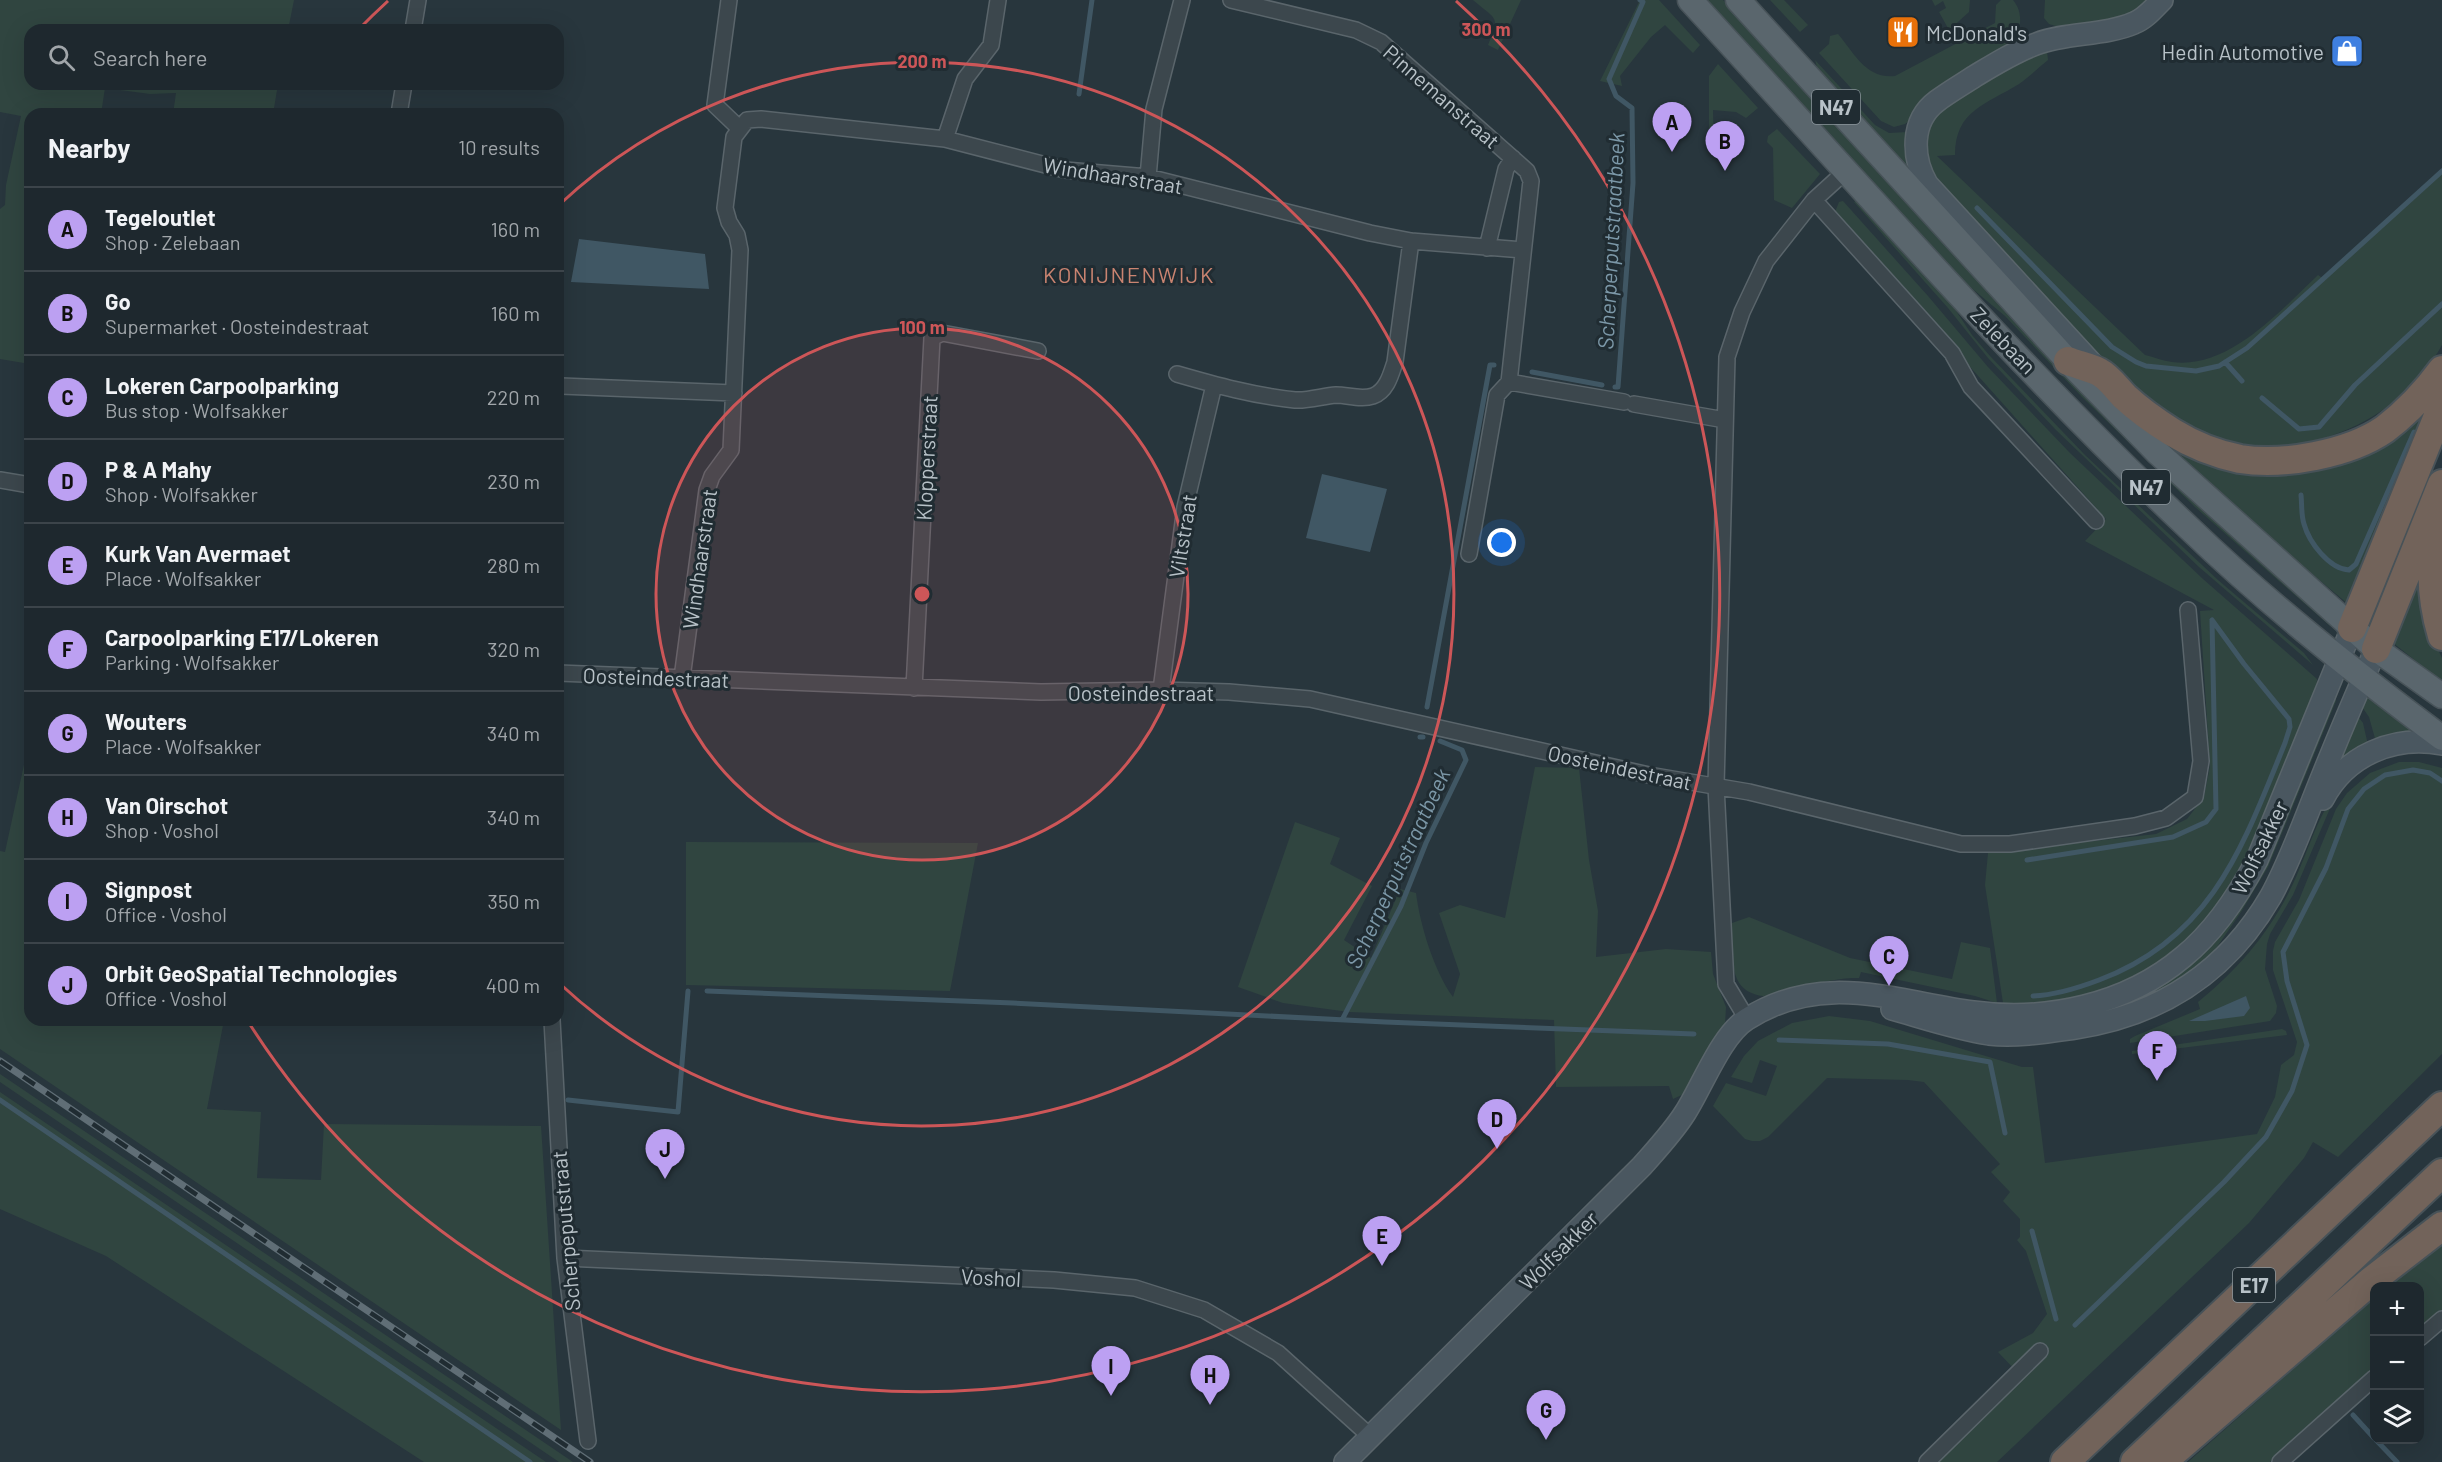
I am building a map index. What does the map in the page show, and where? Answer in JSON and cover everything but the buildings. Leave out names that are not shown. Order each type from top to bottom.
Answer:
[{"type":"highway","points":[[2068,362],[2101,373],[2144,412],[2190,443],[2241,459],[2263,461],[2311,457],[2338,450],[2383,430],[2430,387],[2442,370]]},
{"type":"highway","points":[[2352,628],[2442,406]]},
{"type":"highway","points":[[2376,649],[2442,484]]},
{"type":"highway","points":[[2442,513],[2435,538],[2432,590],[2442,636]]},
{"type":"highway","name":"E17","points":[[2065,1462],[2442,1106]]},
{"type":"highway","name":"E17","points":[[2135,1462],[2442,1173]]},
{"type":"highway","points":[[2162,1462],[2371,1281],[2442,1226]]},
{"type":"main road","name":"Zelebaan","points":[[1690,0],[1966,301],[2145,486],[2191,530],[2339,658]]},
{"type":"main road","name":"Zelebaan","points":[[1738,0],[2068,362],[2158,453],[2352,628]]},
{"type":"main road","name":"N47","points":[[2352,628],[2376,649],[2442,696]]},
{"type":"main road","name":"N47","points":[[2339,658],[2363,679],[2442,738]]},
{"type":"street","points":[[414,24],[418,0]]},
{"type":"street","points":[[729,0],[715,105],[739,128]]},
{"type":"street","points":[[945,139],[965,79],[991,45],[998,0]]},
{"type":"street","points":[[1148,177],[1154,109],[1182,0]]},
{"type":"street","name":"Pinnemanstraat","points":[[1231,0],[1295,7],[1381,42],[1527,171],[1531,181],[1509,382],[1497,395],[1469,554]]},
{"type":"street","points":[[2101,373],[1937,196],[1919,170],[1915,148],[1918,128],[1925,113],[1935,102],[2013,54],[2037,43],[2121,28],[2138,22],[2162,0]]},
{"type":"street","points":[[400,108],[403,90]]},
{"type":"street","name":"Windhaarstraat","points":[[682,678],[707,490],[712,476],[731,450],[740,250],[737,235],[729,222],[725,208],[734,137],[747,120],[761,119],[945,139],[1065,170],[1148,177],[1370,233],[1411,241],[1523,250]]},
{"type":"street","name":"Pinnemanstraat","points":[[1487,248],[1506,170],[1513,158]]},
{"type":"street","name":"Oosteindestraat","points":[[1716,786],[1727,357],[1742,312],[1766,261],[1814,200],[1847,170]]},
{"type":"street","points":[[1814,200],[1953,353],[1971,387],[2096,521]]},
{"type":"street","points":[[1177,374],[1214,385],[1297,400],[1340,395],[1374,396],[1383,389],[1390,378],[1395,362],[1411,241]]},
{"type":"street","name":"Klopperstraat","points":[[914,688],[932,338],[942,333],[1038,351]]},
{"type":"street","points":[[1509,382],[1725,420]]},
{"type":"street","name":"Viltstraat","points":[[1161,690],[1185,507],[1214,385]]},
{"type":"street","points":[[564,386],[734,393]]},
{"type":"street","points":[[0,480],[24,484]]},
{"type":"street","name":"Oosteindestraat","points":[[564,673],[1041,692],[1161,690],[1260,694],[1310,699],[1648,775],[1749,792],[1961,844],[2010,844],[2135,826],[2166,818],[2195,797],[2201,761],[2188,610]]},
{"type":"street","name":"Wolfsakker","points":[[1345,1462],[1642,1166],[1668,1137],[1727,1041],[1747,1019],[1804,996],[1818,993],[1879,994],[1995,1014],[2038,1015],[2098,1003],[2127,991],[2183,958],[2222,916],[2253,869],[2352,628]]},
{"type":"street","name":"Wolfsakker","points":[[1843,993],[1879,1006],[1968,1030],[1992,1034],[2050,1031],[2100,1024],[2131,1014],[2167,998],[2201,978],[2222,961],[2241,939],[2270,896],[2295,845],[2376,649]]},
{"type":"street","name":"Wolfsakker","points":[[2241,939],[2270,914],[2282,896],[2323,800],[2330,786],[2343,771],[2365,755],[2387,746],[2428,741],[2442,744]]},
{"type":"street","points":[[1716,786],[1726,984],[1747,1019]]},
{"type":"street","name":"Scherpeputstraat","points":[[552,1026],[565,1258],[588,1441]]},
{"type":"street","name":"Voshol","points":[[565,1258],[1054,1280],[1135,1288],[1204,1310],[1278,1353],[1371,1437]]},
{"type":"street","points":[[2422,1336],[2442,1319]]},
{"type":"street","points":[[1927,1462],[2040,1352]]},
{"type":"street","points":[[2280,1462],[2370,1382]]},
{"type":"green space","points":[[0,0],[294,0],[289,24],[24,24],[24,90],[105,90],[102,108],[24,108],[24,363],[0,359],[0,209],[5,205],[6,185],[21,116],[0,112]]},
{"type":"green space","points":[[1473,0],[1521,0],[1498,50],[1488,45],[1494,28],[1494,19]]},
{"type":"green space","points":[[1640,0],[1659,0],[1700,45],[1693,53],[1665,25],[1651,37],[1620,76],[1622,86],[1600,81]]},
{"type":"green space","points":[[1706,0],[1723,0],[2197,504],[2335,627],[2330,626],[2195,507],[2082,397],[2005,316],[1963,281]]},
{"type":"green space","points":[[1770,0],[1784,0],[1808,25],[1800,32]]},
{"type":"green space","points":[[1932,0],[1970,0],[1969,12],[1949,30],[1939,12],[1946,8],[1943,1],[1935,6]]},
{"type":"green space","points":[[2001,0],[2013,0],[2019,10],[2018,33],[2013,44],[1905,124],[1894,127],[1881,121],[1819,53],[1829,44],[1830,36],[1838,34],[1862,64],[1876,74],[1895,76],[1995,23],[1996,5]]},
{"type":"green space","points":[[2045,0],[2148,0],[2142,8],[2126,16],[2062,28],[2049,24],[2044,18]]},
{"type":"green space","points":[[2047,51],[2048,60],[2019,84],[1985,103],[1967,118],[1956,140],[1955,155],[1937,156],[2145,355],[2165,361],[2193,362],[2214,357],[2233,347],[2271,320],[2318,275],[2324,279],[2442,171],[2442,345],[2422,375],[2396,400],[2350,429],[2306,444],[2275,448],[2249,446],[2198,431],[2151,405],[2110,371],[1931,176],[1926,156],[1927,132],[1943,109],[1967,89],[2003,67]]},
{"type":"green space","points":[[1815,60],[1875,125],[1889,133],[1907,132],[1904,145],[1907,168],[1819,74]]},
{"type":"green space","points":[[1718,64],[1758,108],[1746,118],[1736,112],[1713,110],[1714,153],[1709,153],[1709,76]]},
{"type":"green space","points":[[120,90],[277,90],[274,108],[174,108],[176,93],[150,94]]},
{"type":"green space","points":[[1777,129],[1820,174],[1792,208],[1774,200],[1773,148],[1767,142],[1768,136]]},
{"type":"green space","points":[[1857,200],[1945,294],[1972,335],[1990,356],[2085,455],[2218,580],[2304,653],[2313,665],[2199,567],[2056,430],[1988,358],[1948,308],[1854,202]]},
{"type":"green space","points":[[1843,201],[1988,367],[2070,453],[2203,579],[2317,679],[2316,697],[2253,851],[2214,916],[2154,969],[2103,992],[2018,1009],[2017,1003],[2003,1003],[1985,885],[1988,853],[2156,834],[2187,819],[2204,797],[2210,766],[2200,611],[2214,610],[2085,541],[2106,519],[1838,219],[1835,212],[1839,202]]},
{"type":"green space","points":[[2439,391],[2348,604],[2270,539],[2162,438],[2268,471]]},
{"type":"green space","points":[[2425,550],[2432,637],[2442,658],[2442,682],[2387,638]]},
{"type":"green space","points":[[2336,695],[2336,701],[2268,867],[2206,963],[2156,997],[2106,1012],[2198,952]]},
{"type":"green space","points":[[2365,697],[2371,698],[2416,732],[2376,742],[2369,717],[2360,704]]},
{"type":"green space","points":[[2354,711],[2363,723],[2368,745],[2334,769]]},
{"type":"green space","points":[[2370,761],[2372,764],[2352,777],[2334,799],[2293,895],[2270,934],[2265,969],[2277,1006],[2276,1013],[2270,1021],[2130,1043],[2130,1039],[2135,1036],[2200,1009],[2198,1002],[2225,979],[2249,953],[2270,925],[2288,894],[2328,804],[2339,788]]},
{"type":"green space","points":[[2399,762],[2419,762],[2442,768],[2442,1054],[2338,1157],[2313,1142],[2304,1158],[2249,1223],[1997,1462],[1935,1462],[2049,1350],[2043,1345],[2016,1371],[1998,1352],[2033,1333],[2047,1314],[2026,1251],[2017,1240],[2020,1237],[2020,1219],[2003,1201],[2010,1192],[1991,1172],[2000,1164],[1924,1082],[1827,1078],[1768,1137],[1760,1141],[1745,1139],[1713,1106],[1726,1083],[1766,1096],[1777,1066],[1760,1060],[1752,1083],[1731,1077],[1744,1056],[1758,1041],[1792,1023],[1829,1016],[1870,1021],[2022,1067],[2033,1067],[2045,1163],[2257,1134],[2275,1097],[2281,1065],[2294,1055],[2297,1042],[2273,970],[2275,942],[2299,900],[2336,809],[2347,793],[2370,773]]},
{"type":"green space","points":[[24,765],[24,1026],[223,1026],[207,1109],[261,1112],[257,1178],[321,1180],[324,1124],[541,1126],[561,1430],[0,1049],[0,851],[5,852]]},
{"type":"green space","points":[[1535,767],[1579,768],[1589,860],[1598,911],[1596,957],[1666,949],[1711,952],[1713,974],[1726,1007],[1725,1025],[1709,1048],[1686,1093],[1673,1099],[1669,1086],[1556,1087],[1554,1020],[1349,1012],[1283,1003],[1238,987],[1295,822],[1340,838],[1330,864],[1372,886],[1344,940],[1371,958],[1400,889],[1416,893],[1429,947],[1453,997],[1460,974],[1439,913],[1460,905],[1505,918]]},
{"type":"green space","points":[[686,842],[978,843],[950,991],[686,985]]},
{"type":"green space","points":[[1749,917],[1850,958],[1952,979],[1961,942],[1990,948],[1997,1003],[1975,996],[1861,972],[1859,978],[1819,983],[1767,996],[1755,994],[1744,989],[1739,983],[1732,959],[1732,923]]},
{"type":"green space","points":[[2282,1029],[2287,1035],[2132,1054],[2132,1051]]},
{"type":"green space","points":[[0,1074],[573,1462],[559,1462],[0,1082]]},
{"type":"green space","points":[[0,1092],[546,1462],[424,1462],[106,1256],[0,1209]]},
{"type":"green space","points":[[2442,1244],[2442,1311],[2424,1327],[2424,1282],[2394,1282]]},
{"type":"green space","points":[[2370,1302],[2370,1373],[2270,1462],[2188,1462]]},
{"type":"water","points":[[579,239],[705,254],[709,289],[571,282]]},
{"type":"water","points":[[1322,474],[1387,489],[1370,552],[1306,538]]},
{"type":"water","points":[[2246,996],[2250,1008],[2244,1016],[2189,1021]]},
{"type":"waterway","points":[[1079,94],[1092,0]]},
{"type":"waterway","name":"Scherperputstraatbeek","points":[[1615,387],[1618,387],[1633,183],[1632,108],[1616,96],[1609,79],[1643,2],[1640,0]]},
{"type":"waterway","points":[[1977,208],[2112,347],[2146,366],[2196,371],[2219,366],[2247,348],[2442,171]]},
{"type":"waterway","points":[[2262,398],[2299,429],[2319,427],[2355,385],[2442,304]]},
{"type":"waterway","points":[[2225,362],[2242,381]]},
{"type":"waterway","name":"Scherperputstraatbeek","points":[[1427,707],[1490,365],[1494,365]]},
{"type":"waterway","points":[[1532,372],[1602,385]]},
{"type":"waterway","points":[[2301,495],[2304,524],[2310,539],[2327,560],[2349,570],[2356,564],[2414,432]]},
{"type":"waterway","points":[[2033,996],[2067,991],[2099,980],[2138,962],[2170,940],[2196,914],[2219,884],[2254,818],[2285,743],[2290,727],[2289,719],[2212,620]]},
{"type":"waterway","points":[[2027,860],[2173,837],[2206,822],[2216,809],[2212,621]]},
{"type":"waterway","name":"Scherperputstraatbeek","points":[[1342,1020],[1401,906],[1426,843],[1466,760],[1462,750],[1440,741]]},
{"type":"waterway","points":[[2075,1325],[2224,1182],[2266,1137],[2292,1091],[2307,1045],[2287,981],[2283,952],[2326,868],[2348,809],[2364,789],[2385,775],[2413,770],[2430,773],[2442,781]]},
{"type":"waterway","points":[[568,1100],[678,1112],[688,991]]},
{"type":"waterway","points":[[707,991],[1694,1034]]},
{"type":"waterway","points":[[1779,1040],[1888,1044],[1990,1062],[2005,1133]]},
{"type":"waterway","points":[[0,1100],[530,1462]]},
{"type":"waterway","points":[[2032,1231],[2056,1319]]},
{"type":"waterway","points":[[2353,1415],[2370,1434]]},
{"type":"waterway","points":[[2380,1444],[2397,1462]]},
{"type":"railway","points":[[0,1061],[590,1462]]},
{"type":"place","name":"McDonald's","points":[[1903,32]]},
{"type":"place","name":"Hedin Automotive","points":[[2347,51]]},
{"type":"place","name":"Tegeloutlet","points":[[1672,152]]},
{"type":"place","name":"Go","points":[[1725,171]]},
{"type":"place","name":"Lokeren Carpoolparking","points":[[1889,986]]},
{"type":"place","name":"Carpoolparking E17/Lokeren","points":[[2157,1081]]},
{"type":"place","name":"P & A Mahy","points":[[1497,1149]]},
{"type":"place","name":"Orbit GeoSpatial Technologies","points":[[665,1179]]},
{"type":"place","name":"Kurk Van Avermaet","points":[[1382,1266]]},
{"type":"place","name":"Signpost","points":[[1111,1396]]},
{"type":"place","name":"Van Oirschot","points":[[1210,1405]]},
{"type":"place","name":"Wouters","points":[[1546,1440]]},
{"type":"district","name":"KONIJNENWIJK","points":[[1129,274]]}]
